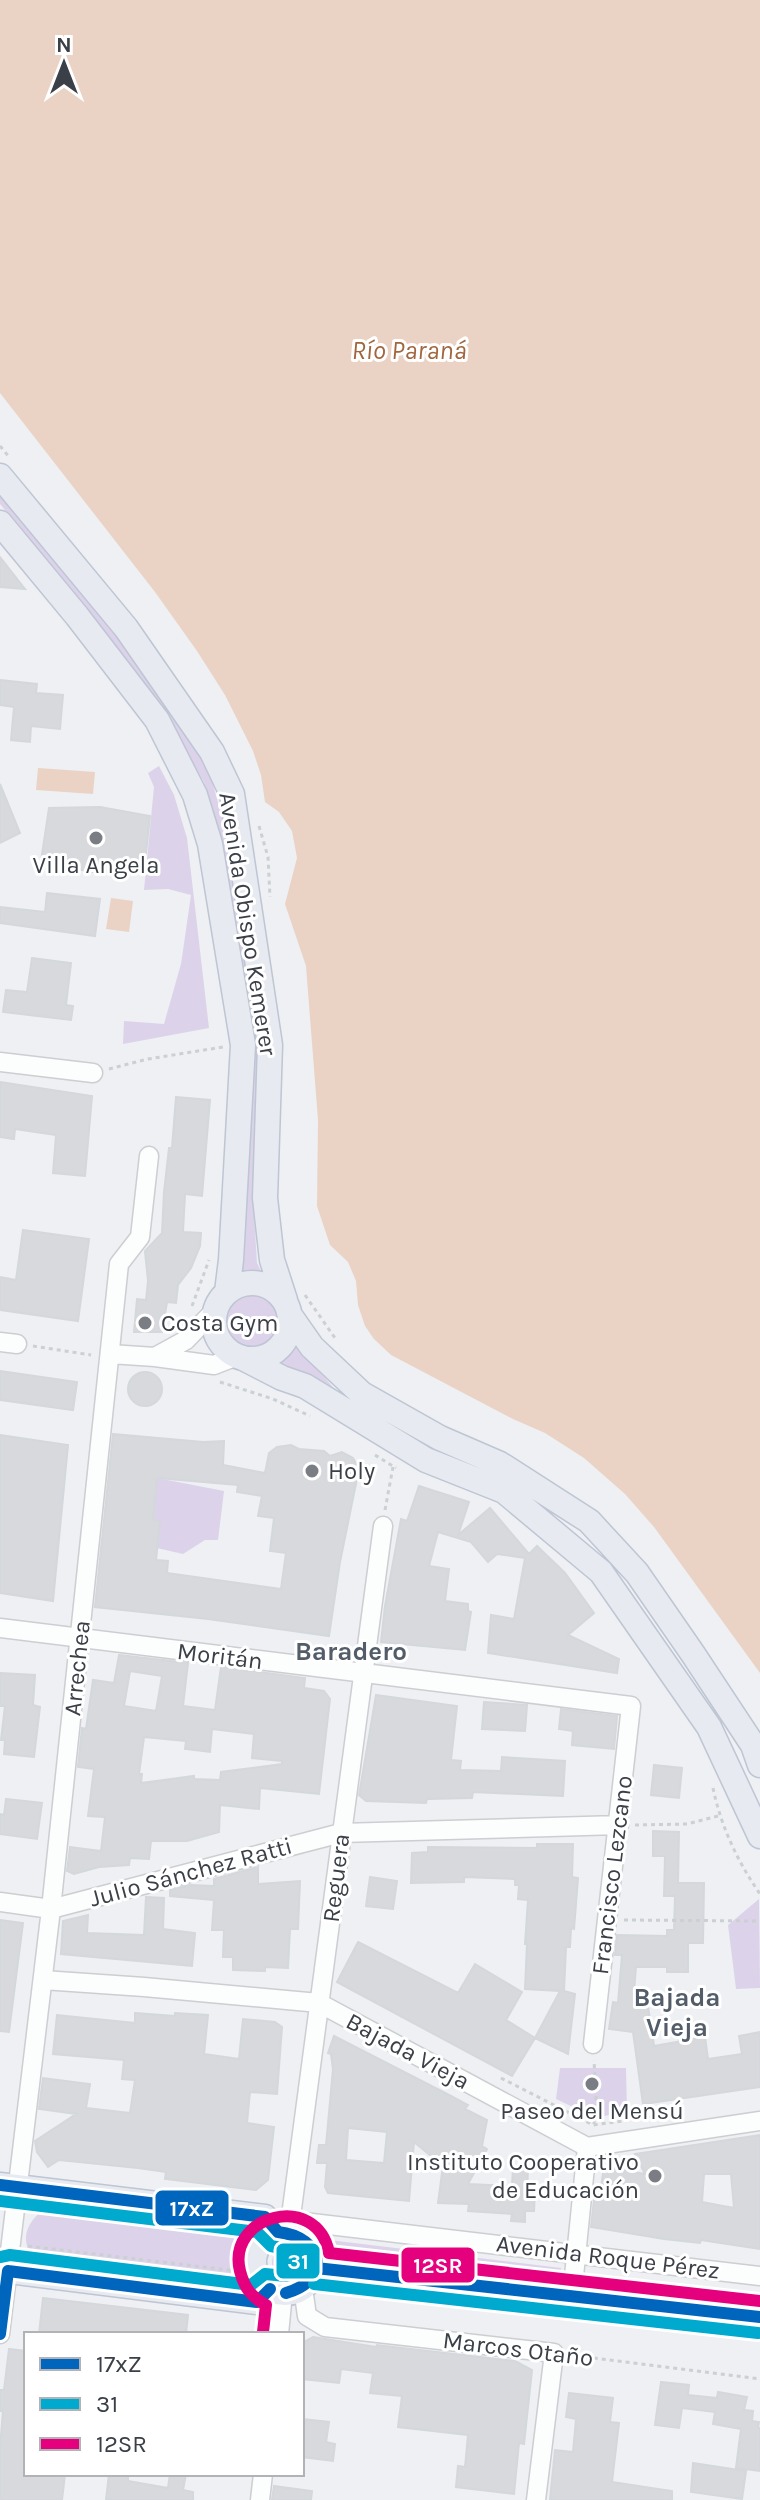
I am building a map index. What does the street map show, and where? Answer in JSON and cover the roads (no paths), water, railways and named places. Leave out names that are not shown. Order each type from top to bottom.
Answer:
[{"type":"main road","name":"Avenida Obispo Kemerer","points":[[9,472],[126,628],[212,752],[232,794],[270,1045],[265,1198],[272,1260],[312,1347],[362,1394],[440,1438],[500,1464],[589,1521],[637,1573],[753,1745],[760,1765]]},
{"type":"main road","name":"Avenida Obispo Kemerer","points":[[0,523],[157,720],[195,795],[210,844],[243,1045],[232,1245],[215,1331],[220,1341],[240,1357],[305,1386],[426,1460],[504,1491],[601,1572],[709,1727],[760,1836]]},
{"type":"main road","name":"Avenida Obispo Kemerer","points":[[221,1300],[238,1285],[251,1282],[264,1284],[292,1302]]},
{"type":"main road","points":[[240,1357],[255,1359],[277,1350],[290,1329],[292,1302]]},
{"type":"main road","name":"Avenida Roque Pérez","points":[[10,2186],[281,2225]]},
{"type":"main road","points":[[281,2225],[305,2238],[315,2253],[293,2285],[262,2283],[254,2263],[255,2253],[281,2225]]},
{"type":"main road","name":"Avenida Roque Pérez","points":[[4,2271],[257,2302],[293,2285],[572,2296],[760,2317]]},
{"type":"street","points":[[0,1062],[93,1073]]},
{"type":"street","name":"Arrechea","points":[[0,2334],[10,2186],[43,1980],[80,1638],[100,1354],[119,1264],[140,1237],[149,1156]]},
{"type":"street","points":[[155,1357],[186,1340],[221,1300]]},
{"type":"street","points":[[100,1354],[214,1365],[240,1357]]},
{"type":"street","name":"Reguera","points":[[281,2225],[319,2003],[383,1526]]},
{"type":"street","name":"Moritán","points":[[0,1628],[631,1706]]},
{"type":"street","name":"Francisco Lezcano","points":[[593,2044],[631,1706]]},
{"type":"street","name":"Julio Sánchez Ratti","points":[[51,1909],[341,1833],[619,1825]]},
{"type":"street","points":[[0,1902],[51,1909]]},
{"type":"street","name":"Bajada Vieja","points":[[43,1980],[319,2003],[587,2147]]},
{"type":"street","points":[[572,2296],[587,2147],[760,2121]]},
{"type":"street","name":"Avenida Roque Pérez","points":[[281,2225],[576,2253],[760,2276]]},
{"type":"street","points":[[279,2330],[307,2316],[293,2285]]},
{"type":"street","points":[[279,2330],[293,2285]]},
{"type":"street","name":"Marcos Otaño","points":[[307,2316],[325,2327],[554,2353],[536,2500]]},
{"type":"street","points":[[260,2500],[263,2476]]},
{"type":"water","name":"Río Paraná","points":[[0,0],[760,0],[760,1673],[654,1527],[625,1494],[584,1458],[545,1433],[391,1355],[365,1326],[358,1305],[356,1281],[348,1262],[330,1245],[317,1206],[318,1120],[306,966],[285,904],[297,858],[292,831],[279,812],[265,802],[253,751],[225,695],[197,651],[155,592],[0,393]]},
{"type":"water","points":[[38,768],[95,772],[93,794],[36,790]]},
{"type":"water","points":[[111,898],[133,901],[129,932],[106,929]]},
{"type":"place","name":"Villa Angela","points":[[96,838]]},
{"type":"place","name":"Costa Gym","points":[[145,1323]]},
{"type":"place","name":"Holy","points":[[312,1471]]},
{"type":"place","name":"Paseo del Mensú","points":[[592,2084]]},
{"type":"place","name":"Instituto Cooperativo de Educación","points":[[655,2176]]},
{"type":"district","name":"Baradero","points":[[351,1651]]},
{"type":"district","name":"Bajada Vieja","points":[[677,2012]]}]
